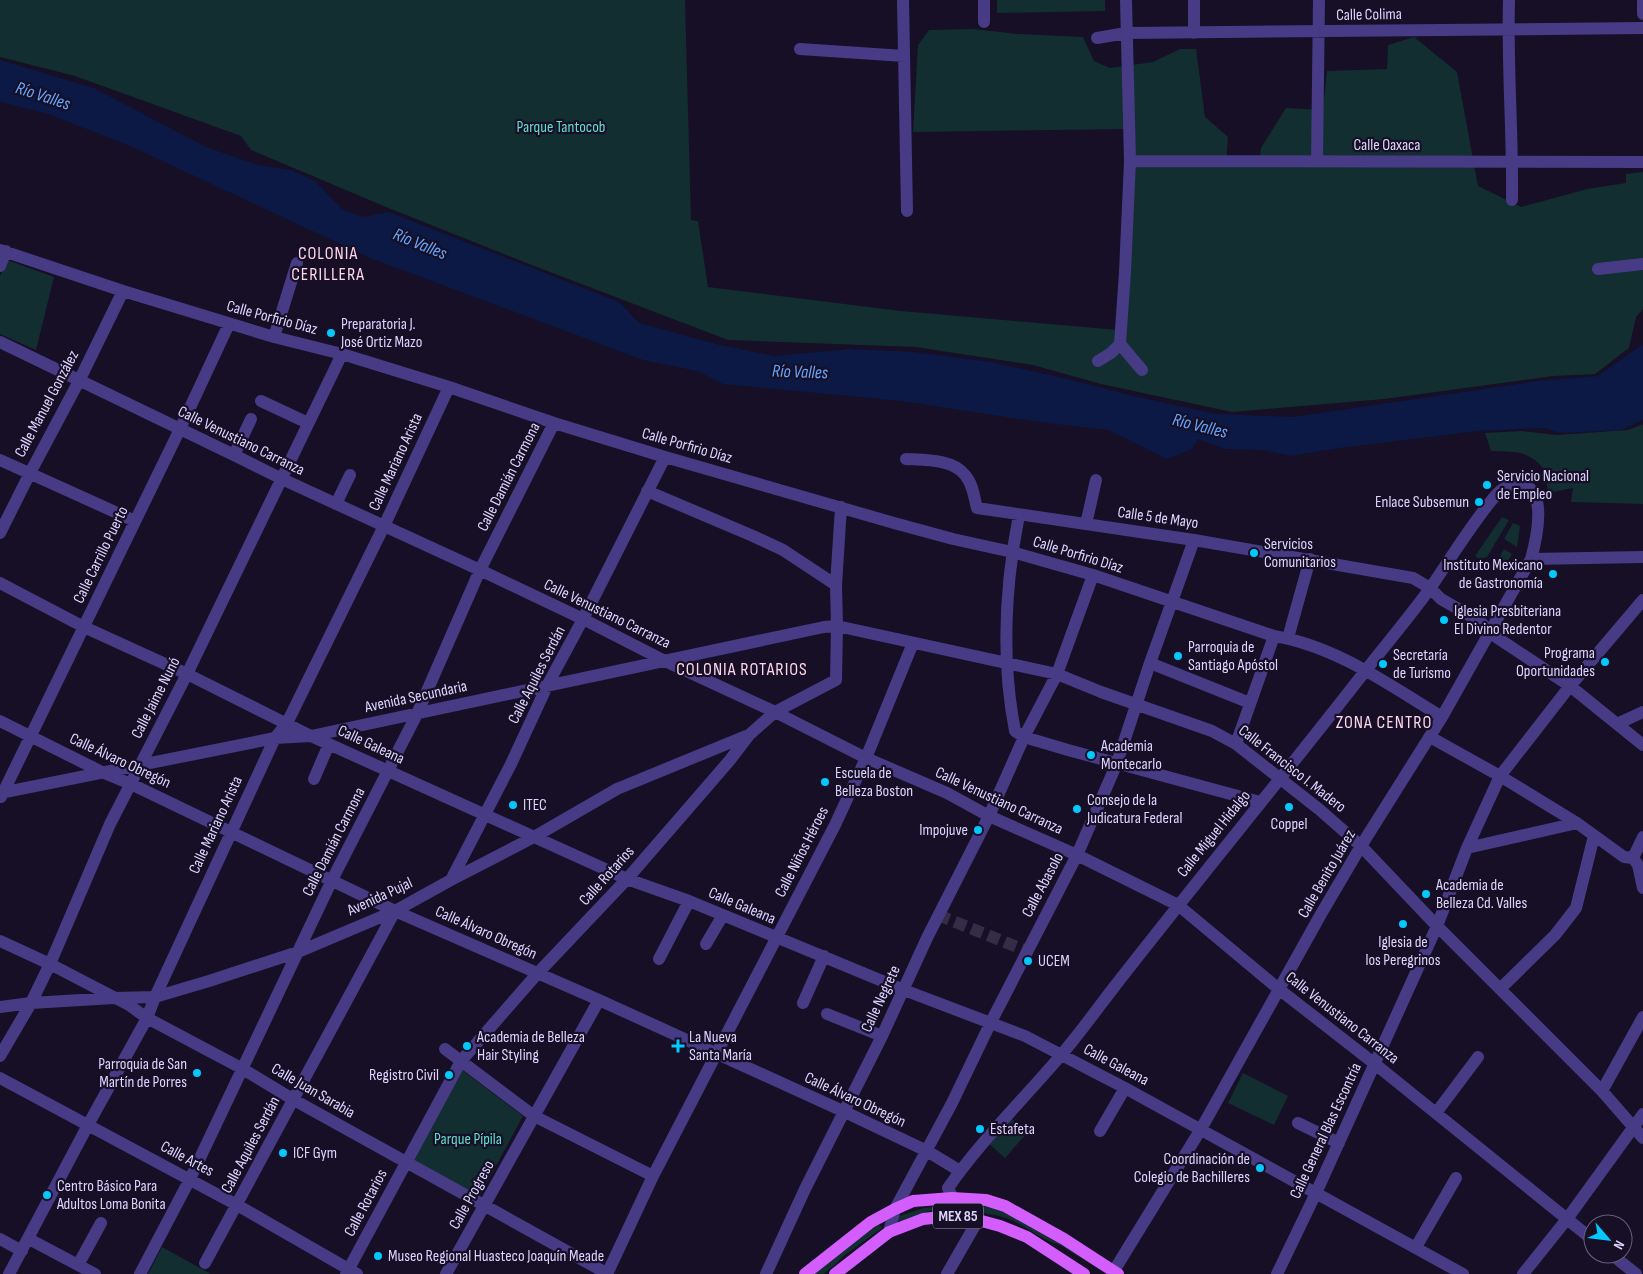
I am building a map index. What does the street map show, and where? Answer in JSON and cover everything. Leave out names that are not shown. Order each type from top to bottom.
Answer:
[{"type":"main road","name":"MEX 85","points":[[804,1274],[871,1222],[894,1209],[913,1201],[952,1198],[986,1200],[1005,1206],[1055,1234],[1114,1273]]},
{"type":"main road","name":"MEX 85","points":[[835,1274],[889,1232],[923,1220],[950,1216],[978,1220],[1000,1226],[1027,1238],[1084,1274]]},
{"type":"street","points":[[903,0],[907,211]]},
{"type":"street","points":[[984,0],[984,22]]},
{"type":"street","points":[[1098,361],[1111,353],[1120,344],[1130,161],[1126,0]]},
{"type":"street","points":[[1194,0],[1194,33]]},
{"type":"street","points":[[1317,161],[1319,0]]},
{"type":"street","points":[[1509,0],[1512,200]]},
{"type":"street","points":[[1643,0],[1643,14]]},
{"type":"street","name":"Calle Colima","points":[[1097,38],[1126,33],[1643,28]]},
{"type":"street","points":[[800,49],[904,56]]},
{"type":"street","name":"Calle Oaxaca","points":[[1130,161],[1643,162]]},
{"type":"street","points":[[0,266],[3,251]]},
{"type":"street","name":"Calle Porfirio Díaz","points":[[3,251],[228,324],[342,354],[665,457],[953,539],[1012,552],[1093,575],[1274,636],[1288,638],[1324,650],[1366,671],[1442,717]]},
{"type":"street","points":[[274,337],[297,263]]},
{"type":"street","points":[[1598,269],[1643,264]]},
{"type":"street","name":"Calle Manuel González","points":[[0,532],[79,381],[123,291]]},
{"type":"street","name":"Calle Carrillo Puerto","points":[[1,795],[180,429],[228,324]]},
{"type":"street","name":"Calle Venustiano Carranza","points":[[0,342],[234,454],[282,479],[480,570],[665,661],[775,712],[866,758],[946,793],[988,816],[1077,856],[1178,905],[1280,990],[1375,1064],[1583,1232]]},
{"type":"street","points":[[1120,344],[1142,370]]},
{"type":"street","name":"Calle Jaime Nunó","points":[[0,1056],[31,1003],[50,964],[110,824],[187,674],[342,354]]},
{"type":"street","name":"Calle Mariano Arista","points":[[12,1273],[88,1125],[146,1018],[275,738],[287,723],[384,526],[449,387]]},
{"type":"street","points":[[261,401],[308,423]]},
{"type":"street","points":[[234,454],[252,419]]},
{"type":"street","name":"Calle Damián Carmona","points":[[140,1274],[190,1179],[332,880],[388,772],[480,570],[554,423]]},
{"type":"street","name":"Calle Aquiles Serdán","points":[[451,880],[512,764],[548,684],[665,457]]},
{"type":"street","name":"Calle 5 de Mayo","points":[[906,458],[944,462],[965,474],[971,485],[977,508],[1194,540],[1413,578],[1430,588],[1441,599],[1481,622],[1490,633],[1570,686],[1643,745]]},
{"type":"street","points":[[0,460],[135,521]]},
{"type":"street","points":[[336,504],[350,475]]},
{"type":"street","points":[[1086,524],[1096,480]]},
{"type":"street","name":"Calle Miguel Hidalgo","points":[[952,1198],[948,1188],[960,1170],[1062,1054],[1178,905],[1366,671],[1430,588],[1484,509],[1497,494],[1511,484],[1526,485]]},
{"type":"street","name":"Calle Benito Juárez","points":[[1114,1273],[1200,1129],[1361,846],[1442,717],[1531,559],[1538,514],[1534,492],[1526,485]]},
{"type":"street","points":[[646,491],[783,550],[836,584]]},
{"type":"street","name":"Calle Rotarios","points":[[350,1272],[461,1061],[537,974],[627,879],[730,760],[749,735],[775,712],[836,680],[836,584],[841,507]]},
{"type":"street","points":[[1019,515],[1012,552],[1006,643],[1006,664],[1015,731],[1024,737],[1260,802]]},
{"type":"street","name":"Calle Abasolo","points":[[889,1232],[894,1209],[952,1103],[991,1022],[1077,856],[1117,763],[1194,540]]},
{"type":"street","points":[[1531,559],[1643,557]]},
{"type":"street","points":[[1288,638],[1310,559]]},
{"type":"street","name":"Calle Negrete","points":[[766,1274],[805,1189],[845,1112],[927,938],[988,816],[1024,737],[1057,674],[1093,575]]},
{"type":"street","name":"Calle Galeana","points":[[0,583],[84,627],[187,674],[311,736],[627,879],[689,901],[904,990],[1025,1036],[1062,1054],[1416,1247],[1445,1270],[1463,1274]]},
{"type":"street","name":"Calle General Blas Escontría","points":[[1277,1274],[1339,1143],[1437,926],[1467,848],[1500,776],[1570,686],[1643,600]]},
{"type":"street","name":"Calle Francisco I. Madero","points":[[837,626],[1057,674],[1212,731],[1236,744],[1320,810],[1361,846],[1437,926],[1602,1091],[1643,1138]]},
{"type":"street","name":"Avenida Secundaria","points":[[1,795],[275,738],[311,736],[548,684],[824,627],[837,626]]},
{"type":"street","points":[[1236,744],[1274,636]]},
{"type":"street","name":"Calle Niños Héroes","points":[[607,1274],[653,1176],[835,825],[866,758],[913,643]]},
{"type":"street","points":[[1150,663],[1250,703]]},
{"type":"street","points":[[1617,724],[1643,712]]},
{"type":"street","name":"Calle Álvaro Obregón","points":[[0,721],[104,773],[131,784],[395,911],[599,1000],[845,1112],[927,1151],[960,1170]]},
{"type":"street","name":"Avenida Pujal","points":[[0,1007],[31,1003],[155,997],[298,952],[395,911],[534,837],[617,789],[749,735]]},
{"type":"street","points":[[1430,737],[1500,776],[1577,823],[1624,857],[1633,858],[1638,865],[1643,888]]},
{"type":"street","points":[[314,779],[329,744]]},
{"type":"street","points":[[1467,848],[1577,823]]},
{"type":"street","points":[[1500,989],[1555,935],[1576,908],[1594,836]]},
{"type":"street","points":[[1633,858],[1643,837]]},
{"type":"street","points":[[659,959],[689,901]]},
{"type":"street","name":"Calle Aquiles Serdán","points":[[205,1263],[395,911]]},
{"type":"street","points":[[706,944],[723,915]]},
{"type":"street","name":"Calle Juan Sarabia","points":[[0,941],[50,964],[129,1005],[146,1018],[243,1069],[294,1100],[607,1274]]},
{"type":"street","points":[[803,1004],[824,956]]},
{"type":"street","name":"Calle Progreso","points":[[446,1274],[599,1000]]},
{"type":"street","points":[[827,1014],[882,1036]]},
{"type":"street","points":[[1602,1091],[1643,1017]]},
{"type":"street","points":[[444,1049],[534,1116],[653,1176]]},
{"type":"street","points":[[1436,1113],[1478,1057]]},
{"type":"street","name":"Calle Artes","points":[[0,1078],[237,1205],[350,1272]]},
{"type":"street","points":[[1100,1131],[1125,1088]]},
{"type":"street","points":[[1522,1274],[1566,1219],[1643,1114]]},
{"type":"street","points":[[1298,1123],[1339,1143]]},
{"type":"street","points":[[1416,1247],[1456,1178]]},
{"type":"street","points":[[952,1198],[962,1217]]},
{"type":"street","points":[[947,1274],[978,1220]]},
{"type":"street","points":[[78,1265],[101,1223]]},
{"type":"street","points":[[0,1239],[22,1251]]},
{"type":"street","points":[[29,1239],[95,1274]]},
{"type":"street","points":[[1624,1264],[1636,1274]]},
{"type":"green space","name":"Parque Tantocob","points":[[0,0],[685,0],[691,220],[698,221],[708,287],[901,311],[1118,330],[1129,129],[913,132],[918,45],[929,30],[973,29],[1019,34],[1083,37],[1094,61],[1110,68],[1153,62],[1180,49],[1196,49],[1205,117],[1228,137],[1226,164],[1259,164],[1261,148],[1286,108],[1323,110],[1327,71],[1387,69],[1388,45],[1414,37],[1457,72],[1478,186],[1521,207],[1587,189],[1626,183],[1626,174],[1643,172],[1643,309],[1636,317],[1629,348],[1595,374],[1554,376],[1384,399],[1232,412],[1101,384],[1033,365],[916,347],[728,340],[386,207],[251,150],[241,136],[75,76],[0,57]]},
{"type":"green space","points":[[997,0],[1105,0],[1105,11],[997,13]]},
{"type":"green space","points":[[7,260],[54,277],[36,350],[0,334],[0,276]]},
{"type":"green space","points":[[1643,424],[1643,504],[1571,502],[1573,488],[1548,493],[1546,477],[1548,474],[1535,460],[1516,452],[1491,451],[1485,433],[1522,431],[1557,435],[1628,430]]},
{"type":"green space","points":[[1502,517],[1509,520],[1487,557],[1479,559],[1475,556]]},
{"type":"green space","points":[[1513,523],[1520,526],[1517,547],[1504,539]]},
{"type":"green space","points":[[1504,549],[1512,554],[1502,572],[1494,568]]},
{"type":"green space","name":"Parque Pípila","points":[[462,1070],[523,1116],[479,1197],[413,1161]]},
{"type":"green space","points":[[1243,1073],[1288,1096],[1274,1125],[1228,1103]]},
{"type":"green space","points":[[1010,1117],[1028,1132],[1005,1158],[988,1143]]},
{"type":"green space","points":[[967,1203],[996,1209],[1021,1219],[1101,1269],[1020,1224],[1002,1217],[971,1210],[968,1208]]},
{"type":"green space","points":[[946,1207],[944,1209],[929,1211],[898,1221],[899,1216],[924,1208]]},
{"type":"green space","points":[[878,1225],[882,1228],[842,1257],[823,1274],[812,1274]]},
{"type":"green space","points":[[162,1247],[211,1274],[148,1274]]},
{"type":"water","name":"Río Valles","points":[[0,60],[94,88],[206,147],[258,165],[291,170],[315,181],[342,209],[362,217],[389,212],[619,302],[639,323],[716,344],[774,356],[850,349],[914,352],[991,362],[1216,414],[1293,417],[1538,381],[1598,376],[1643,344],[1643,420],[1621,430],[1562,433],[1544,428],[1477,431],[1339,448],[1291,456],[1262,450],[1225,449],[1198,439],[1192,449],[1167,459],[1108,430],[1046,423],[901,401],[723,384],[697,371],[643,360],[370,258],[128,145],[48,114],[0,102]]},
{"type":"tunnel","points":[[938,915],[1027,951]]},
{"type":"place","name":"Preparatoria J. José Ortiz Mazo","points":[[331,333]]},
{"type":"place","name":"Servicio Nacional de Empleo","points":[[1487,485]]},
{"type":"place","name":"Enlace Subsemun","points":[[1479,502]]},
{"type":"place","name":"Servicios Comunitarios","points":[[1254,553]]},
{"type":"place","name":"Instituto Mexicano de Gastronomía","points":[[1553,574]]},
{"type":"place","name":"Iglesia Presbiteriana El Divino Redentor","points":[[1444,620]]},
{"type":"place","name":"Parroquia de Santiago Apóstol","points":[[1178,656]]},
{"type":"place","name":"Programa Oportunidades","points":[[1605,662]]},
{"type":"place","name":"Secretaría de Turismo","points":[[1383,664]]},
{"type":"place","name":"Academia Montecarlo","points":[[1091,755]]},
{"type":"place","name":"Escuela de Belleza Boston","points":[[825,782]]},
{"type":"place","name":"ITEC","points":[[513,805]]},
{"type":"place","name":"Coppel","points":[[1289,807]]},
{"type":"place","name":"Consejo de la Judicatura Federal","points":[[1077,809]]},
{"type":"place","name":"Impojuve","points":[[978,830]]},
{"type":"place","name":"Academia de Belleza Cd. Valles","points":[[1426,894]]},
{"type":"place","name":"Iglesia de los Peregrinos","points":[[1403,924]]},
{"type":"place","name":"UCEM","points":[[1028,961]]},
{"type":"place","name":"Academia de Belleza Hair Styling","points":[[467,1046]]},
{"type":"place","name":"La Nueva Santa María","points":[[678,1046]]},
{"type":"place","name":"Parroquia de San Martín de Porres","points":[[197,1073]]},
{"type":"place","name":"Registro Civil","points":[[449,1075]]},
{"type":"place","name":"Estafeta","points":[[980,1129]]},
{"type":"place","name":"ICF Gym","points":[[283,1153]]},
{"type":"place","name":"Coordinación de Colegio de Bachilleres","points":[[1260,1168]]},
{"type":"place","name":"Centro Básico Para Adultos Loma Bonita","points":[[47,1195]]},
{"type":"place","name":"Museo Regional Huasteco Joaquín Meade","points":[[378,1256]]},
{"type":"district","name":"COLONIA CERILLERA","points":[[328,263]]},
{"type":"district","name":"COLONIA ROTARIOS","points":[[742,669]]},
{"type":"district","name":"ZONA CENTRO","points":[[1384,722]]}]
